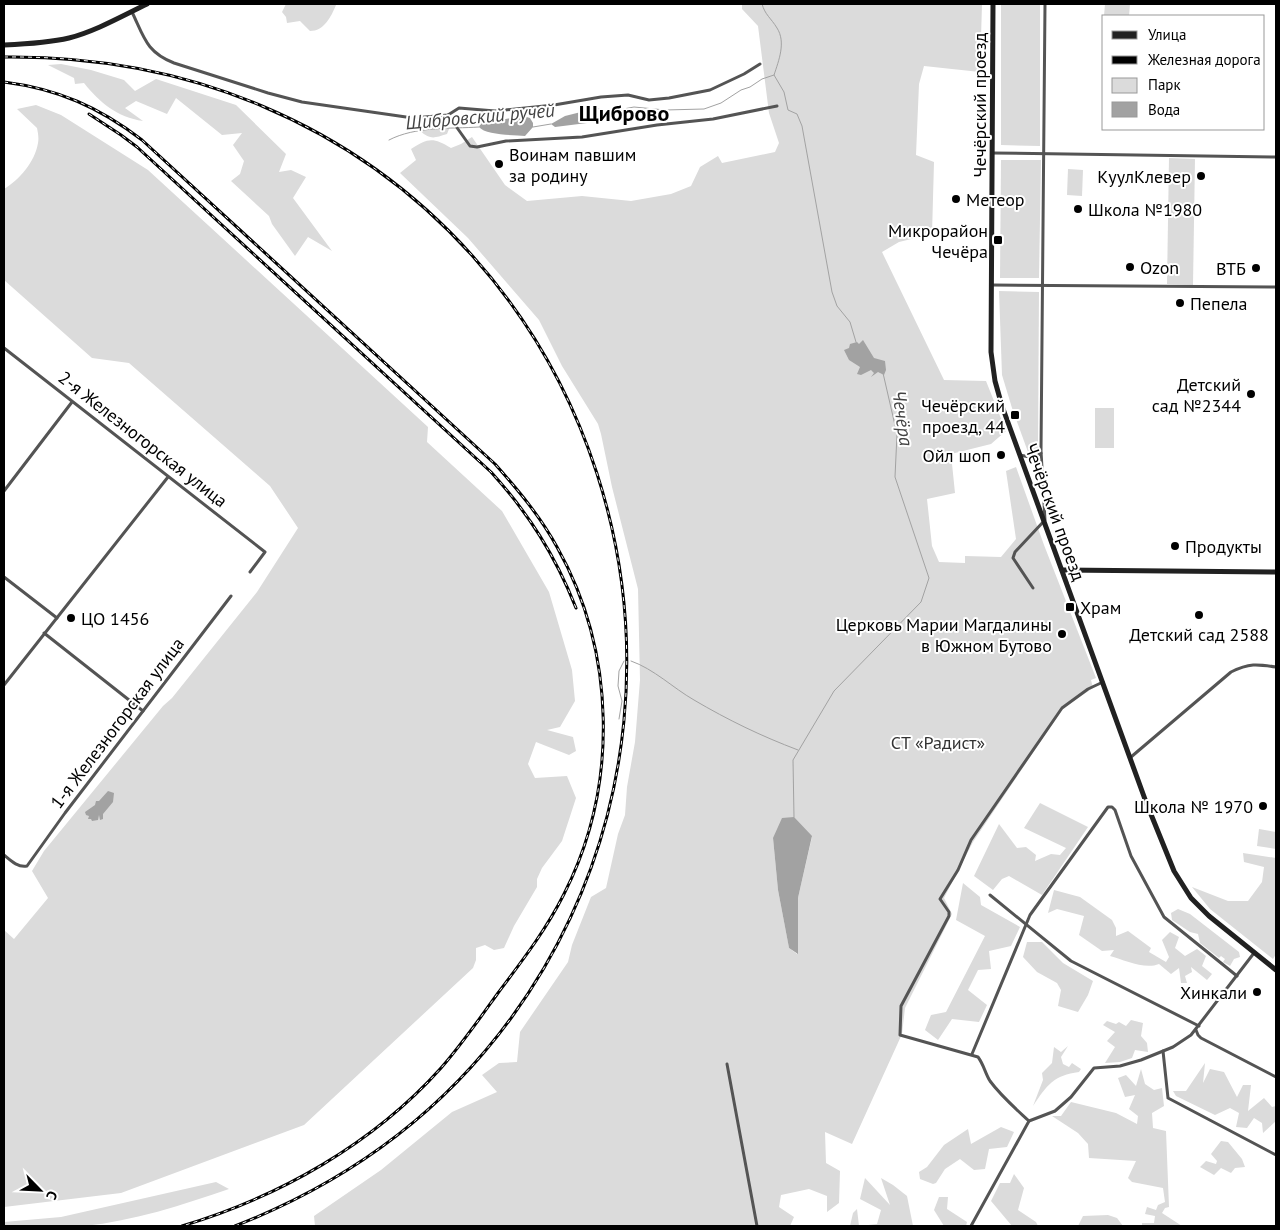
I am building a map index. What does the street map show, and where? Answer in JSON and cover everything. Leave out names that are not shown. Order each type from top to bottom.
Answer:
[{"type":"main road","points":[[4,45],[38,43],[68,38],[91,30],[147,4]]},
{"type":"main road","name":"Чечёрский проезд","points":[[993,4],[991,352],[995,381],[1020,455],[1160,838],[1178,878],[1191,898],[1209,916],[1276,970]]},
{"type":"main road","points":[[1062,570],[1276,572]]},
{"type":"street","points":[[1044,155],[1045,4]]},
{"type":"street","points":[[132,12],[149,47],[157,55],[174,62],[268,93],[324,106],[413,118],[448,114],[459,108],[495,111],[554,105],[610,96],[628,95],[649,100],[669,98],[710,90],[760,64]]},
{"type":"street","points":[[448,114],[470,146],[477,147],[506,141],[582,137],[657,125],[713,119],[778,106]]},
{"type":"street","points":[[992,153],[1276,157]]},
{"type":"street","name":"Чечёрский проезд","points":[[1044,155],[1042,483],[1045,520]]},
{"type":"street","points":[[992,285],[1276,287]]},
{"type":"street","name":"2-я Железногорская улица","points":[[4,348],[265,552],[250,572]]},
{"type":"street","points":[[4,491],[72,402]]},
{"type":"street","points":[[1020,455],[1034,458],[1042,453]]},
{"type":"street","points":[[4,685],[168,477]]},
{"type":"street","points":[[1033,588],[1016,563],[1014,556],[1015,552],[1045,520]]},
{"type":"street","points":[[4,577],[57,618]]},
{"type":"street","name":"1-я Железногорская улица","points":[[4,855],[12,862],[25,867],[231,596]]},
{"type":"street","points":[[44,633],[143,711]]},
{"type":"street","points":[[1131,757],[1231,672],[1244,665],[1254,664],[1276,667]]},
{"type":"street","points":[[1028,1121],[997,1090],[988,1078],[984,1064],[978,1057],[900,1035],[901,1006],[949,916],[949,912],[940,899],[958,870],[971,840],[1062,708],[1088,689],[1103,682]]},
{"type":"street","points":[[972,1054],[1030,915],[1108,807],[1112,807],[1115,810],[1131,856],[1164,917],[1237,976]]},
{"type":"street","points":[[990,894],[1071,961],[1197,1028]]},
{"type":"street","points":[[971,1226],[1028,1121],[1055,1111],[1070,1097],[1094,1068],[1120,1066],[1163,1051],[1191,1035],[1254,954]]},
{"type":"street","points":[[1197,1028],[1198,1036],[1201,1038],[1276,1077]]},
{"type":"street","points":[[1163,1051],[1168,1098],[1276,1155]]},
{"type":"street","points":[[726,1064],[757,1226]]},
{"type":"green space","points":[[286,4],[336,5],[323,26],[310,31],[300,21],[287,23],[286,17],[282,12]]},
{"type":"green space","name":"СТ «Радист»","points":[[742,4],[982,4],[980,72],[924,66],[919,84],[916,155],[934,162],[932,234],[899,242],[882,252],[944,380],[986,381],[1006,431],[991,444],[951,454],[955,493],[927,499],[932,546],[939,562],[965,563],[965,556],[1001,557],[1016,539],[1006,471],[1016,467],[1096,678],[1091,680],[1093,688],[1063,708],[973,842],[944,898],[952,914],[905,1008],[902,1034],[852,1144],[825,1132],[826,1163],[840,1171],[839,1203],[827,1212],[827,1196],[809,1189],[781,1195],[779,1207],[794,1217],[790,1226],[315,1226],[314,1216],[381,1170],[452,1112],[497,1092],[482,1075],[499,1063],[517,1062],[520,1032],[568,962],[572,945],[591,897],[606,888],[618,834],[625,815],[627,787],[635,742],[640,680],[638,589],[598,424],[562,366],[539,320],[468,238],[400,173],[416,160],[411,149],[426,141],[440,142],[451,148],[472,137],[505,185],[527,201],[582,196],[631,201],[671,194],[691,186],[700,167],[718,156],[722,163],[775,152],[779,143],[769,113],[758,26],[742,9]],"holes":[[[812,837],[798,898],[797,954],[789,948],[778,890],[773,838]]]},
{"type":"green space","points":[[1001,4],[1040,4],[1040,146],[1001,145]]},
{"type":"green space","points":[[1105,4],[1130,4],[1129,15],[1104,15]]},
{"type":"green space","points":[[61,64],[91,70],[124,80],[135,91],[156,79],[236,105],[286,154],[279,172],[291,170],[306,177],[293,198],[332,251],[308,237],[295,256],[272,224],[269,216],[231,181],[240,174],[244,161],[233,145],[242,133],[222,135],[176,98],[167,114],[136,101],[125,108],[143,121],[125,116],[103,103],[84,83],[75,84],[74,78],[48,65]]},
{"type":"green space","points":[[36,105],[61,115],[148,170],[428,427],[427,442],[502,511],[549,592],[572,670],[575,701],[560,727],[547,730],[573,737],[576,751],[569,755],[536,742],[528,764],[535,778],[567,776],[576,798],[562,841],[542,868],[537,879],[537,887],[514,926],[504,948],[494,950],[485,945],[476,948],[476,960],[473,968],[304,1125],[121,1193],[4,1207],[4,930],[14,939],[48,898],[32,871],[44,851],[163,706],[172,698],[257,592],[298,528],[270,486],[129,363],[92,358],[4,280],[4,189],[26,170],[34,157],[38,141],[37,128],[17,109]]},
{"type":"green space","points":[[445,122],[449,129],[447,134],[433,137],[427,136],[420,131],[423,125]]},
{"type":"green space","points":[[1169,158],[1195,159],[1193,285],[1167,284]]},
{"type":"green space","points":[[1001,160],[1041,160],[1039,278],[1000,278]]},
{"type":"green space","points":[[1068,169],[1083,170],[1082,196],[1067,195]]},
{"type":"green space","points":[[999,291],[1039,292],[1038,449],[1037,452],[1032,454],[1028,452],[1002,375]]},
{"type":"green space","points":[[1095,408],[1114,408],[1114,448],[1095,448]]},
{"type":"green space","points":[[1040,803],[1088,827],[1042,895],[1009,876],[1002,879],[993,890],[974,876],[999,824],[1017,848],[1026,847],[1036,855],[1035,861],[1051,854],[1060,855],[1066,848],[1024,828]]},
{"type":"green space","points":[[1259,829],[1276,832],[1276,849],[1257,846]]},
{"type":"green space","points":[[1243,853],[1276,858],[1276,954],[1273,959],[1210,909],[1192,887],[1228,901],[1248,901],[1262,882],[1264,867],[1244,862]]},
{"type":"green space","points":[[963,883],[980,897],[981,905],[1020,927],[1011,946],[989,951],[991,969],[978,970],[968,990],[987,1005],[979,1022],[952,1019],[938,1040],[925,1030],[931,1015],[946,1012],[985,936],[956,920]]},
{"type":"green space","points":[[1054,890],[1080,897],[1112,920],[1116,928],[1116,936],[1128,931],[1151,948],[1149,952],[1166,962],[1169,957],[1162,940],[1170,932],[1179,937],[1175,948],[1185,956],[1197,949],[1206,956],[1202,966],[1212,974],[1207,980],[1191,967],[1192,972],[1185,976],[1187,983],[1181,983],[1179,968],[1171,974],[1159,964],[1147,966],[1110,956],[1114,950],[1102,951],[1079,935],[1084,916],[1057,909],[1048,913]]},
{"type":"green space","points":[[1178,909],[1190,914],[1239,952],[1240,957],[1234,959],[1230,966],[1223,962],[1225,959],[1221,956],[1219,958],[1200,943],[1198,934],[1190,932],[1172,920],[1171,913]]},
{"type":"green space","points":[[1027,942],[1042,942],[1063,963],[1093,981],[1088,995],[1078,1012],[1058,1006],[1061,990],[1057,983],[1037,972],[1023,957]]},
{"type":"green space","points":[[1131,1020],[1143,1023],[1141,1036],[1147,1043],[1148,1052],[1135,1050],[1132,1058],[1120,1062],[1105,1063],[1115,1047],[1107,1041],[1115,1032],[1103,1025],[1107,1021],[1116,1024],[1119,1022],[1126,1026]]},
{"type":"green space","points":[[1068,1046],[1061,1057],[1063,1064],[1069,1067],[1072,1063],[1081,1069],[1079,1072],[1070,1073],[1052,1082],[1033,1106],[1043,1080],[1042,1073],[1052,1063],[1054,1047],[1061,1052]]},
{"type":"green space","points":[[1205,1063],[1203,1083],[1210,1069],[1224,1072],[1237,1097],[1243,1085],[1251,1085],[1248,1111],[1264,1098],[1272,1107],[1276,1106],[1276,1121],[1263,1133],[1262,1123],[1254,1118],[1247,1128],[1236,1127],[1239,1113],[1230,1108],[1215,1115],[1176,1096],[1173,1091],[1186,1091]]},
{"type":"green space","points":[[1141,1069],[1145,1084],[1154,1090],[1162,1088],[1164,1106],[1152,1113],[1153,1128],[1166,1131],[1169,1207],[1165,1208],[1162,1213],[1182,1226],[1142,1226],[1142,1223],[1154,1223],[1155,1216],[1145,1214],[1147,1207],[1156,1210],[1158,1205],[1165,1202],[1163,1188],[1132,1182],[1128,1178],[1136,1161],[1089,1158],[1088,1144],[1078,1133],[1052,1116],[1061,1116],[1071,1102],[1116,1113],[1137,1124],[1138,1116],[1129,1109],[1135,1095],[1125,1097],[1118,1078],[1126,1075],[1136,1086]]},
{"type":"green space","points":[[1001,1127],[1014,1132],[1007,1147],[989,1149],[985,1169],[974,1170],[960,1159],[945,1169],[936,1183],[933,1184],[920,1179],[919,1172],[927,1167],[944,1145],[968,1129],[971,1144]]},
{"type":"green space","points":[[1221,1141],[1228,1142],[1242,1159],[1245,1167],[1235,1168],[1231,1173],[1221,1168],[1214,1175],[1200,1167],[1206,1161],[1216,1164],[1217,1161],[1211,1154]]},
{"type":"green space","points":[[1014,1174],[1024,1188],[1018,1210],[1036,1222],[1038,1226],[1012,1226],[991,1201],[1000,1183],[1010,1183]]},
{"type":"green space","points":[[865,1178],[890,1205],[881,1178],[907,1196],[913,1226],[859,1226],[877,1224],[881,1210],[860,1199]]},
{"type":"green space","points":[[216,1182],[229,1189],[176,1206],[103,1224],[74,1227],[4,1226],[4,1222],[61,1217]]},
{"type":"green space","points":[[939,1197],[948,1197],[947,1209],[967,1222],[966,1226],[944,1226],[934,1210]]},
{"type":"green space","points":[[857,1209],[859,1226],[850,1226],[853,1213]]},
{"type":"green space","points":[[1108,1215],[1117,1218],[1123,1226],[1078,1226],[1083,1216]]},
{"type":"water","points":[[597,108],[601,109],[603,113],[601,119],[595,122],[555,127],[551,124],[565,116]]},
{"type":"water","points":[[523,116],[530,118],[533,123],[533,127],[525,136],[487,132],[479,127],[481,123]]},
{"type":"water","points":[[863,340],[874,358],[885,361],[886,370],[884,375],[878,372],[871,377],[874,373],[871,370],[861,375],[857,374],[860,367],[849,360],[844,350],[849,348],[850,344],[857,342],[859,344]]},
{"type":"water","points":[[108,791],[114,793],[113,802],[103,814],[103,819],[100,820],[99,815],[98,820],[92,821],[88,819],[89,816],[85,812],[95,805],[96,801],[99,801]]},
{"type":"water","points":[[794,817],[812,836],[798,898],[798,954],[789,948],[778,890],[773,838],[782,818]]},
{"type":"waterway","name":"Чечёра","points":[[762,4],[780,33],[781,51],[774,75],[784,92],[788,110],[797,114],[802,126],[832,292],[837,306],[850,322],[856,342]]},
{"type":"waterway","name":"Щибровский ручей","points":[[602,113],[634,107],[665,110],[704,109],[721,103],[741,90],[774,75]]},
{"type":"waterway","name":"Щибровский ручей","points":[[533,127],[551,124]]},
{"type":"waterway","name":"Щибровский ручей","points":[[389,140],[410,132],[422,130],[479,127]]},
{"type":"waterway","name":"Чечёра","points":[[794,817],[793,760],[834,691],[921,602],[929,578],[895,477],[897,434],[883,373]]},
{"type":"waterway","points":[[619,719],[622,701],[618,686],[619,671],[624,661]]},
{"type":"waterway","points":[[631,661],[648,669],[686,695],[719,714],[798,750]]},
{"type":"railway","points":[[4,57],[37,57],[103,63],[136,68],[200,83],[262,106],[378,171],[473,256],[546,359],[597,473],[623,596],[624,722],[598,847],[544,968],[515,1012],[484,1053],[449,1090],[412,1124],[371,1154],[328,1181],[283,1205],[235,1226]]},
{"type":"railway","points":[[4,82],[42,89],[77,101],[110,118],[142,140],[495,464],[528,504],[557,547],[576,588],[591,630],[600,674],[603,719],[602,764],[594,809],[582,852],[564,894],[542,933],[464,1040],[441,1068],[414,1095],[355,1144],[322,1165],[254,1200],[182,1226]]},
{"type":"railway","points":[[89,114],[137,147],[491,472],[540,536],[559,570],[576,608]]},
{"type":"place","name":"Воинам павшим за родину","points":[[499,164]]},
{"type":"place","name":"КуулКлевер","points":[[1201,176]]},
{"type":"place","name":"Метеор","points":[[956,199]]},
{"type":"place","name":"Школа №1980","points":[[1078,209]]},
{"type":"place","name":"Микрорайон Чечёра","points":[[998,240]]},
{"type":"place","name":"Ozon","points":[[1130,267]]},
{"type":"place","name":"ВТБ","points":[[1256,268]]},
{"type":"place","name":"Пепела","points":[[1180,303]]},
{"type":"place","name":"Детский сад №2344","points":[[1251,394]]},
{"type":"place","name":"Чечёрский проезд, 44","points":[[1015,415]]},
{"type":"place","name":"Ойл шоп","points":[[1001,455]]},
{"type":"place","name":"Продукты","points":[[1175,546]]},
{"type":"place","name":"Храм","points":[[1070,607]]},
{"type":"place","name":"Детский сад 2588","points":[[1199,615]]},
{"type":"place","name":"ЦО 1456","points":[[71,618]]},
{"type":"place","name":"Церковь Марии Магдалины в Южном Бутово","points":[[1062,634]]},
{"type":"place","name":"Школа № 1970","points":[[1263,806]]},
{"type":"place","name":"Хинкали","points":[[1257,992]]},
{"type":"district","name":"Щиброво","points":[[624,113]]}]
